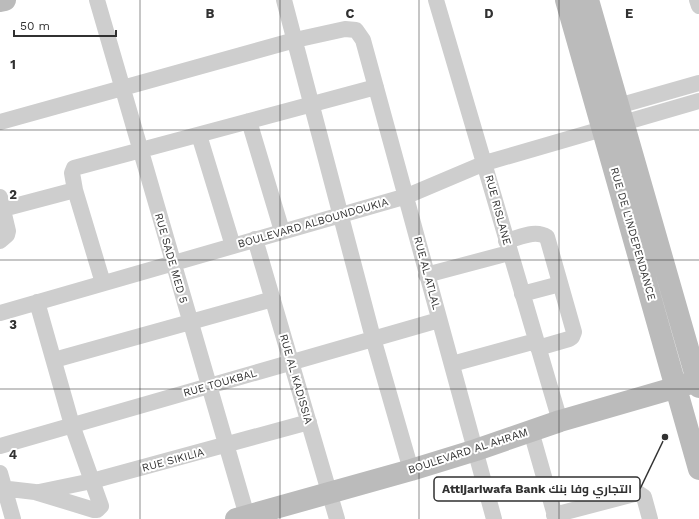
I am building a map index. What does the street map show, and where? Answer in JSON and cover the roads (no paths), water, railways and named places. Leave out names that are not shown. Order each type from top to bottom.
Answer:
[{"type":"main road","points":[[0,1],[5,0]]},
{"type":"main road","name":"RUE DE L'INDEPENDANCE","points":[[566,0],[615,119],[698,383]]},
{"type":"main road","name":"RUE DE L'INDEPENDANCE","points":[[588,0],[676,387],[699,468]]},
{"type":"main road","name":"BOULEVARD AL AHRAM","points":[[241,517],[411,470],[476,450],[560,421],[676,387],[698,383]]},
{"type":"street","name":"RUE SADE MED 5","points":[[97,0],[226,446],[241,517]]},
{"type":"street","points":[[284,0],[341,214],[372,338],[411,470]]},
{"type":"street","name":"RUE RISLANE","points":[[436,0],[560,421]]},
{"type":"street","points":[[697,0],[699,6]]},
{"type":"street","name":"RUE AL ATLAL","points":[[295,40],[344,29],[356,30],[363,40],[407,196],[426,275],[494,519]]},
{"type":"street","points":[[0,122],[295,40]]},
{"type":"street","points":[[615,119],[699,83]]},
{"type":"street","points":[[103,283],[75,190],[72,174],[77,166],[199,135],[376,86]]},
{"type":"street","points":[[615,119],[699,101]]},
{"type":"street","name":"BOULEVARD ALBOUNDOUKIA","points":[[0,313],[407,196],[485,163],[615,119]]},
{"type":"street","points":[[249,121],[282,231]]},
{"type":"street","points":[[199,135],[233,246]]},
{"type":"street","points":[[4,238],[7,222],[2,203],[75,190]]},
{"type":"street","points":[[426,275],[508,247],[536,233],[542,233],[547,237],[574,332],[572,337],[452,364]]},
{"type":"street","name":"RUE AL KADISSIA","points":[[255,239],[337,519]]},
{"type":"street","points":[[522,294],[560,284]]},
{"type":"street","points":[[54,360],[273,299]]},
{"type":"street","points":[[2,488],[35,492],[97,510],[100,509],[101,504],[72,425],[37,302]]},
{"type":"street","name":"RUE TOUKBAL","points":[[0,446],[439,320]]},
{"type":"street","name":"RUE SIKILIA","points":[[35,492],[92,481],[226,446],[309,422]]},
{"type":"street","points":[[531,431],[555,517],[638,493],[644,497],[650,519]]},
{"type":"street","points":[[0,473],[2,488],[13,519]]},
{"type":"place","name":"Attijariwafa Bank التجاري وفا بنك","points":[[665,437]]}]
